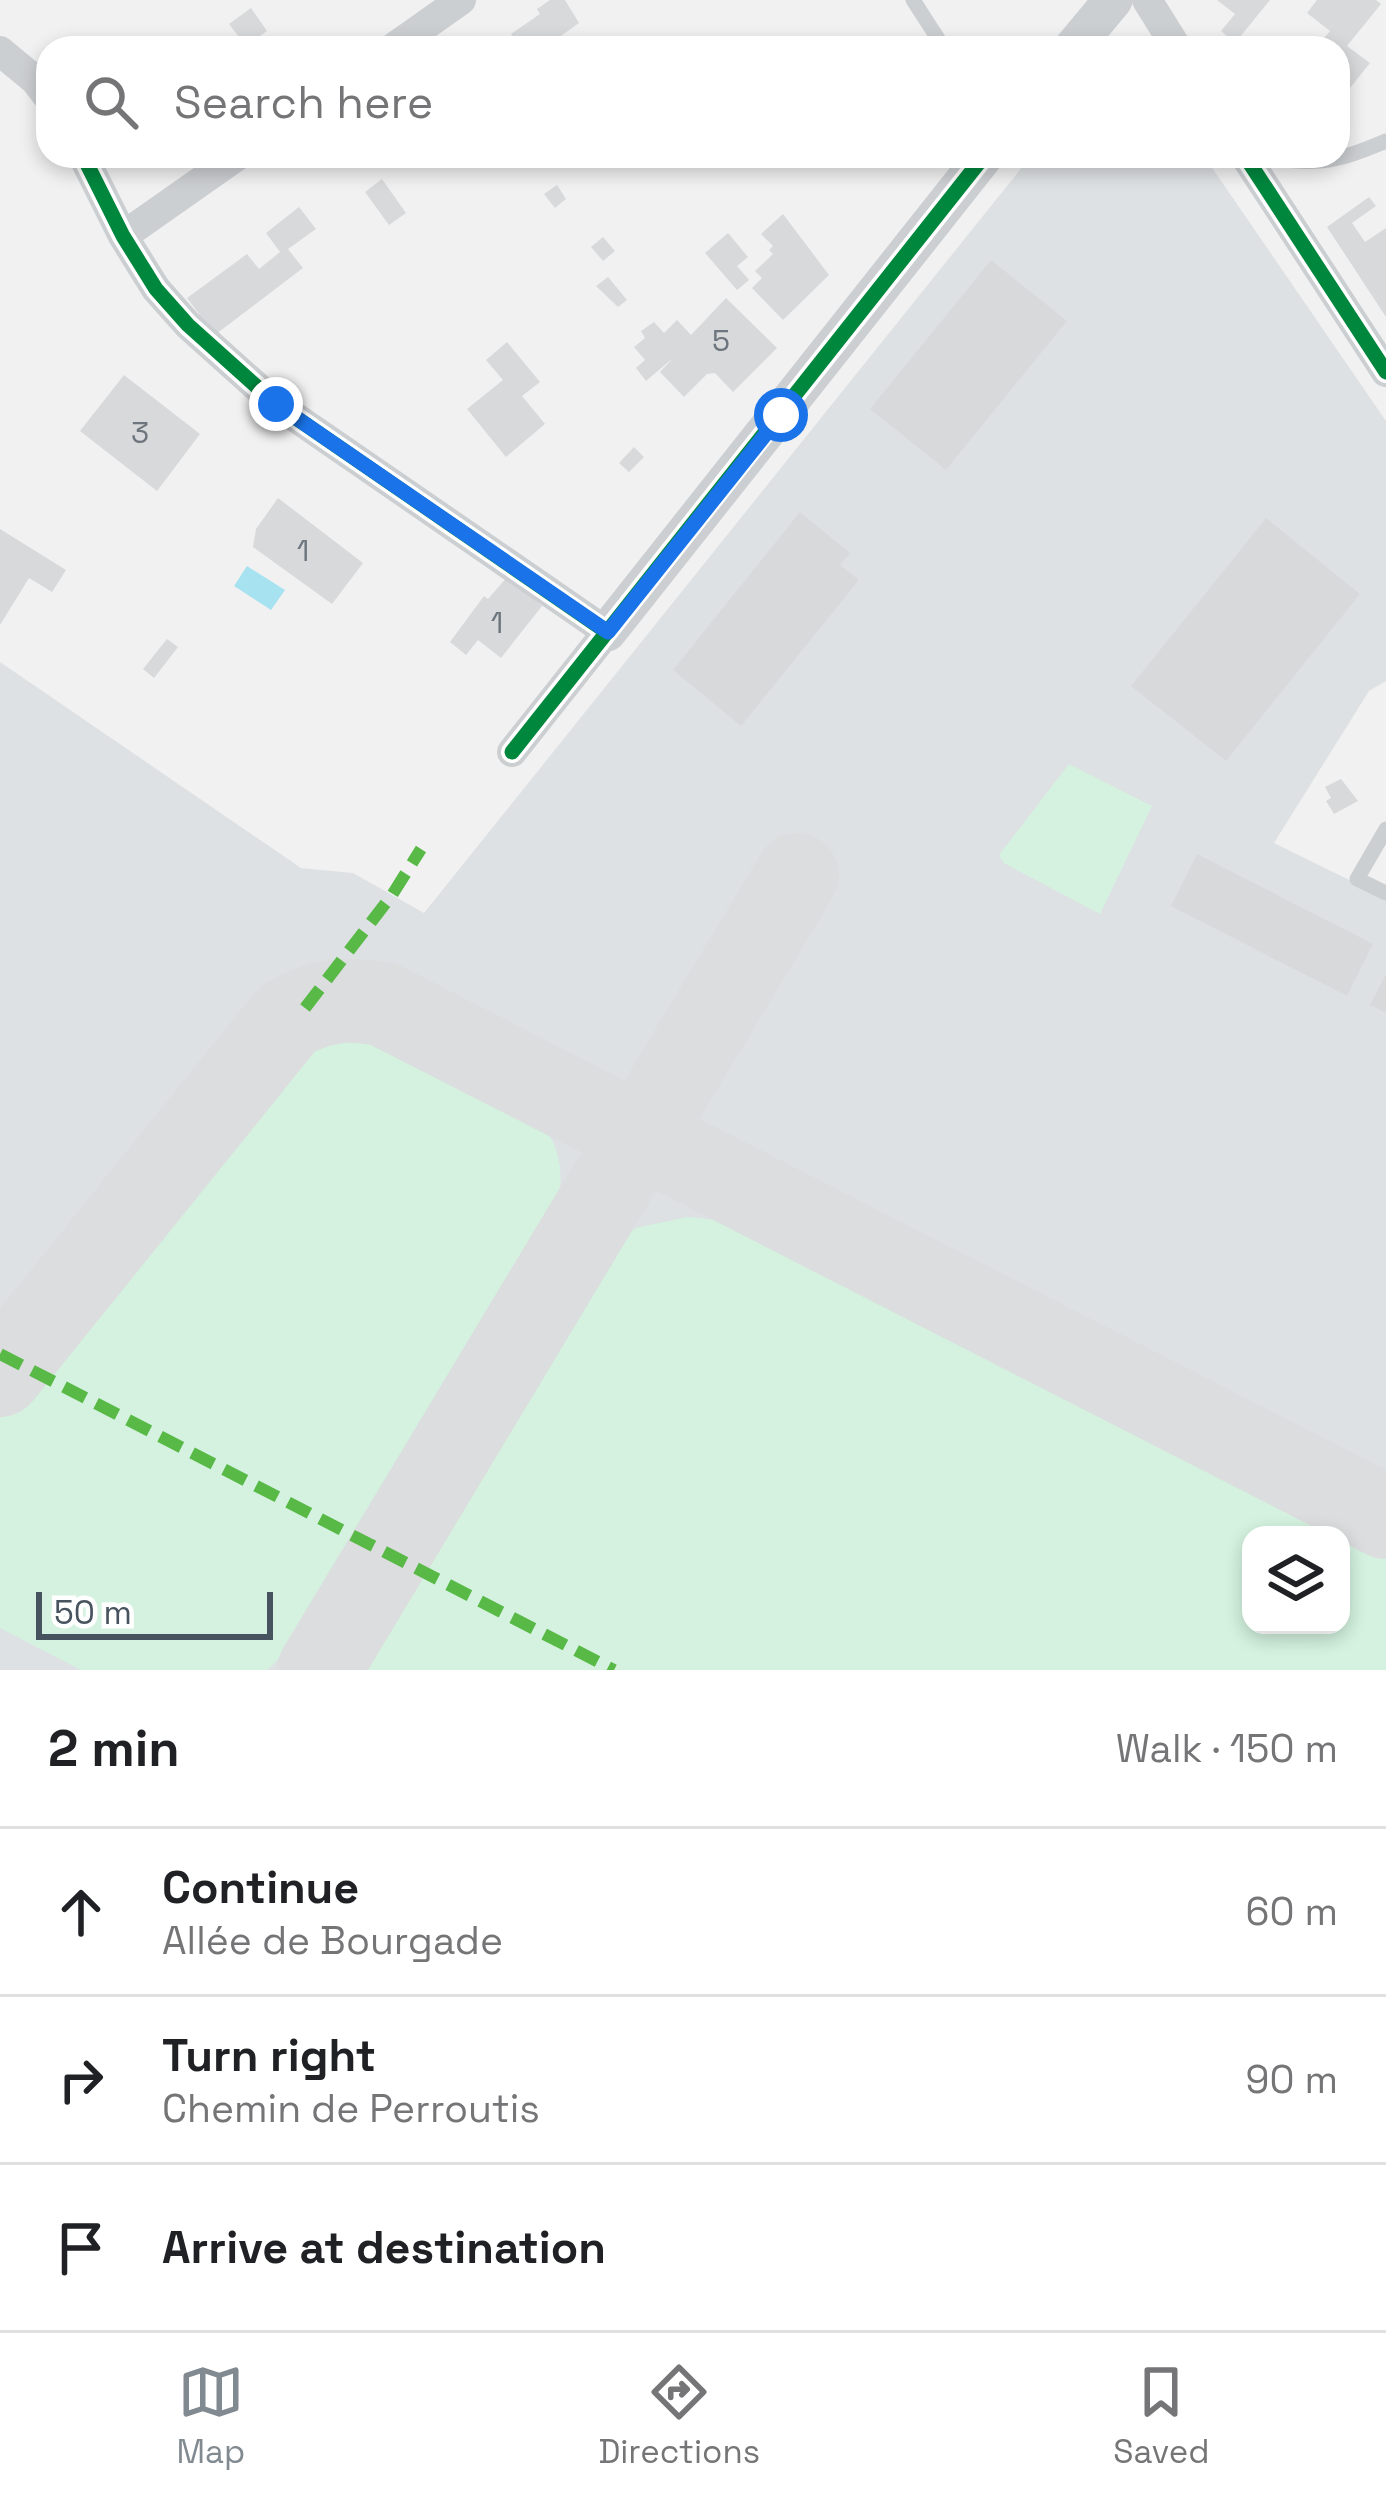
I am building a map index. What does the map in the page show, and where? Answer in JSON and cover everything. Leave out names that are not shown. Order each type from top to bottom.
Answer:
[{"type":"street","points":[[411,36],[461,0]]},
{"type":"street","points":[[1083,36],[1113,0]]},
{"type":"street","points":[[1147,0],[1170,36]]},
{"type":"street","points":[[0,51],[36,81]]},
{"type":"street","points":[[89,168],[156,289],[188,325],[276,404],[608,632]]},
{"type":"street","points":[[123,236],[220,168]]},
{"type":"street","points":[[512,752],[975,168]]},
{"type":"street","points":[[1252,168],[1386,372]]},
{"type":"lane","points":[[913,0],[936,36]]},
{"type":"lane","points":[[1350,156],[1386,141]]},
{"type":"lane","points":[[1386,830],[1357,879],[1386,893]]},
{"type":"shaded area","points":[[1021,168],[1212,168],[1386,421],[1386,681],[1369,691],[1274,843],[1386,898],[1386,1670],[0,1670],[0,662],[301,868],[353,873],[424,913]]},
{"type":"green space","points":[[1069,764],[1152,806],[1100,914],[1004,863],[999,855]]},
{"type":"green space","points":[[338,1028],[448,1073],[536,1122],[548,1133],[558,1155],[558,1196],[277,1661],[267,1670],[81,1670],[0,1628],[0,1404],[279,1058],[298,1040]]},
{"type":"green space","points":[[687,1217],[734,1222],[1327,1526],[1242,1526],[1242,1634],[1350,1634],[1350,1538],[1386,1556],[1386,1670],[360,1670],[619,1240],[636,1228]]},
{"type":"water","points":[[247,566],[285,590],[271,610],[234,586]]},
{"type":"building","points":[[550,0],[565,0],[579,23],[561,36],[512,36],[540,14],[537,9]]},
{"type":"building","points":[[1217,0],[1270,0],[1241,36],[1227,36],[1221,31],[1235,14]]},
{"type":"building","points":[[1317,0],[1376,0],[1381,4],[1350,42],[1350,36],[1326,36],[1330,31],[1307,13]]},
{"type":"building","points":[[251,8],[267,31],[260,36],[238,36],[229,24]]},
{"type":"building","points":[[1350,48],[1370,63],[1350,88]]},
{"type":"building","points":[[382,179],[406,213],[389,225],[365,192]]},
{"type":"building","points":[[557,185],[566,199],[555,208],[544,194]]},
{"type":"building","points":[[1369,197],[1376,206],[1352,223],[1365,242],[1386,228],[1386,317],[1327,227]]},
{"type":"building","points":[[299,207],[316,229],[288,249],[303,268],[216,334],[196,316],[187,298],[247,254],[259,269],[280,252],[266,233]]},
{"type":"building","points":[[783,214],[829,275],[783,320],[752,288],[762,278],[755,271],[773,254],[769,250],[773,246],[761,234]]},
{"type":"building","points":[[728,233],[748,257],[737,266],[749,280],[737,290],[705,253]]},
{"type":"building","points":[[603,237],[615,251],[603,261],[591,247]]},
{"type":"building","points":[[991,260],[1067,321],[946,470],[870,409]]},
{"type":"building","points":[[608,277],[627,300],[618,307],[596,286]]},
{"type":"building","points":[[726,298],[777,348],[733,392],[715,373],[707,374],[684,397],[660,372],[673,358],[646,381],[636,368],[645,360],[634,347],[645,338],[641,331],[654,322],[664,333],[677,320],[691,335]]},
{"type":"building","points":[[507,342],[540,382],[522,396],[545,424],[506,457],[467,409],[503,380],[486,360]]},
{"type":"building","points":[[124,375],[200,434],[157,491],[80,431]]},
{"type":"building","points":[[634,447],[644,457],[629,472],[619,463]]},
{"type":"building","points":[[278,498],[363,563],[332,604],[253,547],[256,529]]},
{"type":"building","points":[[800,512],[850,553],[840,565],[859,580],[741,726],[673,670]]},
{"type":"building","points":[[1266,518],[1360,594],[1226,761],[1131,686]]},
{"type":"building","points":[[0,529],[66,570],[52,592],[29,578],[0,625]]},
{"type":"building","points":[[507,577],[542,606],[501,658],[478,640],[466,655],[450,642],[484,596],[488,599]]},
{"type":"building","points":[[167,639],[178,647],[154,678],[143,669]]},
{"type":"building","points":[[1341,779],[1358,801],[1334,814],[1325,787]]},
{"type":"building","points":[[1197,854],[1373,944],[1347,996],[1171,906]]},
{"type":"building","points":[[1386,974],[1386,1013],[1370,1005]]},
{"type":"taxiway","points":[[319,1670],[797,875]]},
{"type":"taxiway","points":[[0,1375],[288,1018],[323,1004],[359,1001],[385,1005],[1386,1517]]},
{"type":"marked path","points":[[305,1008],[392,895],[421,849]]},
{"type":"marked path","points":[[0,1354],[614,1670]]},
{"type":"cycle path","points":[[89,168],[156,289],[188,325],[276,404],[607,632]]},
{"type":"cycle path","points":[[512,752],[974,168]]},
{"type":"cycle path","points":[[1253,168],[1386,372]]},
{"type":"route","points":[[276,404],[608,632],[781,415]]}]
